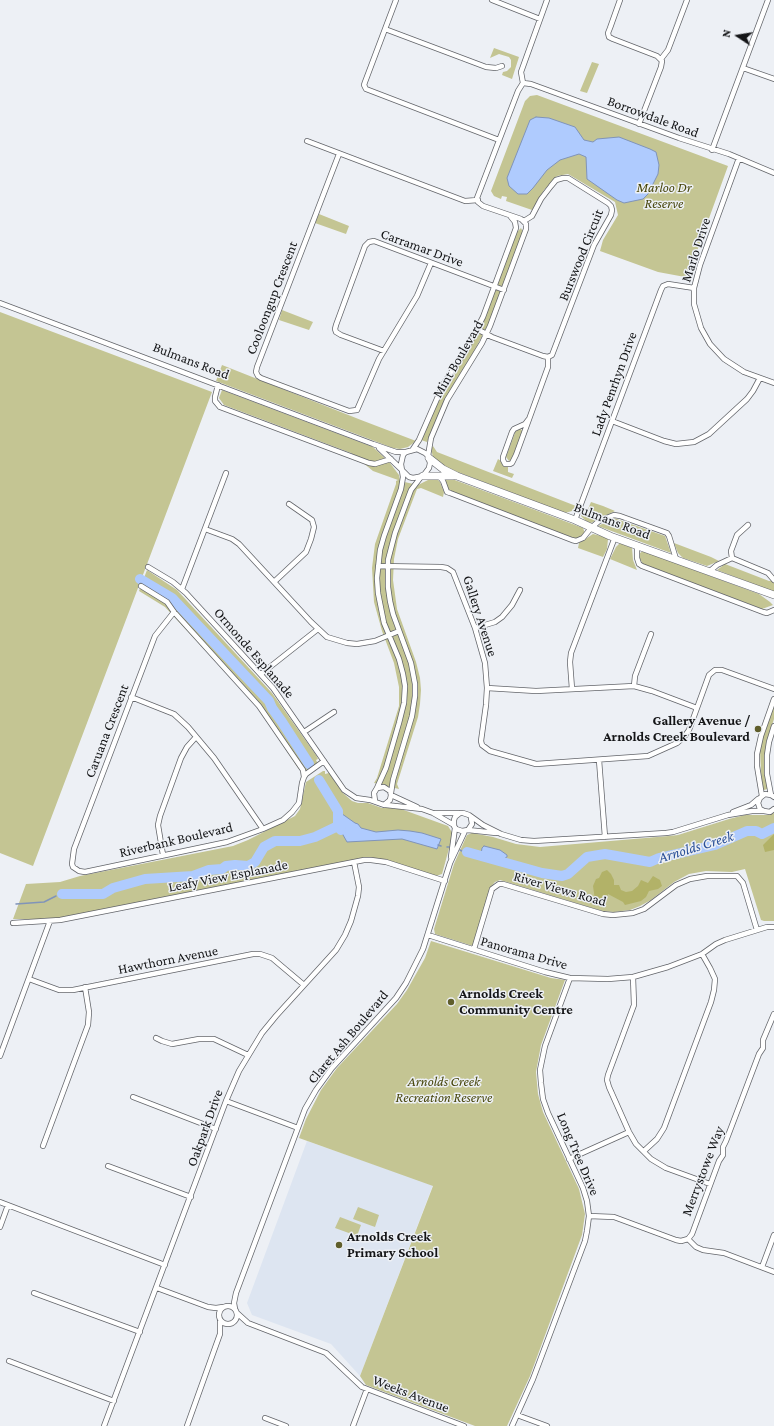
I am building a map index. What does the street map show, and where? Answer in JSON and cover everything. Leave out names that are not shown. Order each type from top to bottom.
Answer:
[{"type":"street","points":[[396,0],[365,82],[364,85],[366,89],[499,140]]},
{"type":"street","points":[[492,0],[540,19]]},
{"type":"street","points":[[524,221],[483,206],[478,200],[478,195],[518,90],[523,83],[521,72],[547,0]]},
{"type":"street","points":[[620,0],[609,31],[609,37],[655,55],[662,61],[639,124]]},
{"type":"street","points":[[660,59],[668,50],[687,0]]},
{"type":"street","points":[[712,150],[768,0]]},
{"type":"street","points":[[385,29],[486,67],[496,68],[502,66]]},
{"type":"street","points":[[743,68],[774,79]]},
{"type":"street","name":"Borrowdale Road","points":[[523,83],[531,84],[712,150],[739,158],[774,173]]},
{"type":"street","points":[[307,141],[466,201],[478,200]]},
{"type":"street","name":"Cooloongup Crescent","points":[[339,154],[257,367],[256,374],[261,378],[276,384],[349,411],[354,411],[358,408],[384,351],[417,296],[431,263]]},
{"type":"street","name":"Marlo Drive","points":[[739,158],[700,265],[694,288],[694,304],[698,322],[710,344],[724,359],[744,372],[774,383]]},
{"type":"street","name":"Burswood Circuit","points":[[524,221],[532,216],[541,199],[556,180],[563,178],[568,178],[608,203],[612,210],[612,215],[594,245],[554,353],[548,357]]},
{"type":"street","name":"Mint Boulevard","points":[[413,449],[419,440],[443,385],[467,348],[477,329],[495,286],[516,228],[515,222],[510,216]]},
{"type":"street","name":"Mint Boulevard","points":[[428,457],[431,438],[447,400],[486,335],[525,233],[526,226],[524,221]]},
{"type":"street","name":"Carramar Drive","points":[[384,351],[341,335],[336,332],[335,329],[367,243],[374,241],[504,290]]},
{"type":"street","name":"Lady Penrhyn Drive","points":[[575,520],[661,290],[668,284],[694,288]]},
{"type":"street","name":"Bulmans Road","points":[[0,303],[373,444],[393,451],[406,452]]},
{"type":"street","points":[[477,329],[486,335],[548,357],[548,367],[514,460],[510,464],[505,464],[503,457],[512,432],[516,428],[525,424],[528,420]]},
{"type":"street","points":[[612,421],[664,441],[676,444],[694,442],[709,434],[747,399],[760,378]]},
{"type":"street","points":[[218,385],[215,397],[220,407],[369,463],[375,464],[391,459]]},
{"type":"street","name":"Bulmans Road","points":[[373,444],[402,470]]},
{"type":"street","points":[[384,805],[389,802],[392,780],[412,716],[415,696],[415,684],[412,668],[393,614],[388,587],[388,566],[391,546],[395,533],[411,490],[429,468],[428,457],[421,450],[413,449],[406,452],[401,460],[403,477],[401,489],[384,536],[378,566],[378,593],[381,609],[403,674],[405,686],[404,703],[386,768],[374,796],[375,801],[380,804],[384,805],[422,809]]},
{"type":"street","name":"Bulmans Road","points":[[428,457],[443,469],[457,476],[575,520],[591,528],[774,595]]},
{"type":"street","points":[[402,470],[409,477],[422,477]]},
{"type":"street","points":[[182,589],[226,473]]},
{"type":"street","points":[[439,476],[443,481],[447,492],[576,541],[581,540],[599,521],[614,514],[644,524],[669,536],[676,559]]},
{"type":"street","name":"Bulmans Road","points":[[422,477],[457,476]]},
{"type":"street","points":[[274,582],[306,552],[314,527],[312,520],[289,504]]},
{"type":"street","points":[[732,558],[731,551],[737,535],[748,525]]},
{"type":"street","points":[[205,529],[232,539],[239,544],[327,637],[347,643],[366,644],[399,631]]},
{"type":"street","points":[[572,689],[570,662],[572,650],[615,537]]},
{"type":"street","points":[[637,545],[637,558],[639,564],[642,566],[763,612],[774,610]]},
{"type":"street","points":[[710,571],[717,565],[732,558],[768,573],[774,580]]},
{"type":"street","points":[[378,566],[388,566]]},
{"type":"street","name":"Gallery Avenue","points":[[388,566],[442,567],[450,569],[455,576],[475,628],[485,663],[487,688],[485,720],[481,735],[482,745],[486,748],[518,759],[536,764],[648,756],[677,743],[689,730],[709,675],[715,670],[722,670],[774,689]]},
{"type":"street","name":"Ormonde Esplanade","points":[[148,567],[182,589],[261,674],[279,695],[344,790],[353,797],[375,801]]},
{"type":"street","points":[[141,586],[167,602],[174,612],[259,706],[303,770],[304,777]]},
{"type":"street","name":"Bulmans Road","points":[[757,589],[774,600]]},
{"type":"street","points":[[475,628],[495,622],[502,617],[512,605],[520,590]]},
{"type":"street","name":"Caruana Crescent","points":[[72,864],[74,849],[155,636],[174,612]]},
{"type":"street","points":[[261,674],[318,629]]},
{"type":"street","points":[[634,686],[635,676],[651,634]]},
{"type":"street","points":[[487,688],[527,691],[634,686],[652,691],[697,708]]},
{"type":"street","points":[[132,697],[174,714],[188,727],[214,758],[263,829]]},
{"type":"street","points":[[764,811],[759,806],[761,797],[757,754],[761,736],[774,699]]},
{"type":"street","points":[[304,732],[334,712]]},
{"type":"street","points":[[773,796],[768,774],[767,755],[774,726]]},
{"type":"street","points":[[163,855],[158,825],[160,816],[180,758],[196,737]]},
{"type":"street","points":[[599,760],[605,837]]},
{"type":"street","points":[[304,777],[324,761]]},
{"type":"street","name":"Riverbank Boulevard","points":[[72,864],[76,870],[85,872],[227,842],[263,829],[283,820],[292,812],[299,803],[304,777]]},
{"type":"street","points":[[362,799],[376,789],[386,787],[391,794],[433,813],[455,826],[459,831],[467,830],[501,834]]},
{"type":"street","points":[[433,813],[466,813],[482,825],[501,834],[521,840],[534,841],[673,832],[728,815],[751,805],[761,797],[768,794],[773,796]]},
{"type":"street","points":[[728,815],[752,811],[770,812],[774,809]]},
{"type":"street","points":[[455,826],[455,817],[460,813]]},
{"type":"street","points":[[467,830],[472,824],[471,818]]},
{"type":"street","name":"Claret Ash Boulevard","points":[[224,1307],[232,1301],[236,1293],[298,1128],[316,1090],[332,1068],[396,998],[416,966],[428,935],[445,881],[450,863],[455,826]]},
{"type":"street","name":"Claret Ash Boulevard","points":[[450,863],[467,830]]},
{"type":"street","name":"Leafy View Esplanade","points":[[13,923],[50,921],[364,860],[378,860],[445,881]]},
{"type":"street","name":"Oakpark Drive","points":[[104,1426],[226,1101],[239,1071],[262,1033],[336,950],[345,935],[358,896],[354,862]]},
{"type":"street","name":"River Views Road","points":[[474,949],[492,890],[499,884],[613,916],[633,913],[644,909],[676,885],[690,879],[707,876],[737,876],[743,883],[757,930]]},
{"type":"street","points":[[0,1056],[50,921]]},
{"type":"street","name":"Panorama Drive","points":[[428,935],[545,972],[570,978],[608,979],[633,977],[668,967],[702,954],[724,940],[766,927],[774,927]]},
{"type":"street","name":"Hawthorn Avenue","points":[[29,979],[59,990],[73,990],[253,954],[260,954],[272,958],[304,985]]},
{"type":"street","points":[[644,1151],[657,1139],[664,1128],[713,996],[714,979],[702,954]]},
{"type":"street","points":[[633,977],[634,1005],[608,1074],[608,1087],[636,1144],[651,1158],[666,1168],[710,1184]]},
{"type":"street","name":"Long Tree Drive","points":[[512,1426],[533,1378],[585,1241],[589,1216],[583,1188],[543,1099],[540,1070],[545,1046],[570,978]]},
{"type":"street","points":[[43,1146],[88,1025],[89,1012],[85,987]]},
{"type":"street","name":"Merrystowe Way","points":[[688,1239],[692,1234],[719,1161],[723,1155],[723,1147],[759,1054],[763,1048],[763,1040],[774,1014]]},
{"type":"street","points":[[156,1038],[172,1044],[198,1039],[214,1039],[248,1055]]},
{"type":"street","points":[[133,1097],[216,1129]]},
{"type":"street","points":[[226,1101],[298,1128]]},
{"type":"street","points":[[570,1159],[629,1132]]},
{"type":"street","points":[[108,1166],[191,1197]]},
{"type":"street","points":[[0,1202],[165,1264]]},
{"type":"street","points":[[0,1226],[8,1205]]},
{"type":"street","points":[[589,1216],[614,1217],[676,1240],[681,1241],[688,1239],[696,1247],[703,1250],[724,1253],[774,1272]]},
{"type":"street","points":[[762,1267],[774,1235]]},
{"type":"street","points":[[157,1288],[208,1307],[216,1308],[230,1306],[236,1311],[237,1318],[220,1334]]},
{"type":"street","points":[[34,1293],[140,1332]]},
{"type":"street","name":"Claret Ash Boulevard","points":[[236,1293],[234,1304],[236,1311]]},
{"type":"street","points":[[208,1307],[225,1324],[231,1324]]},
{"type":"street","points":[[187,1426],[220,1334],[219,1313],[224,1307]]},
{"type":"street","name":"Weeks Avenue","points":[[236,1311],[248,1324]]},
{"type":"street","name":"Weeks Avenue","points":[[231,1324],[248,1324],[326,1353],[362,1387],[464,1426]]},
{"type":"street","points":[[9,1361],[114,1401]]},
{"type":"street","points":[[353,1426],[367,1389]]},
{"type":"street","points":[[517,1415],[547,1426]]},
{"type":"street","points":[[265,1418],[286,1426]]},
{"type":"shaded area","points":[[774,834],[774,850],[765,852],[763,845]]},
{"type":"shaded area","points":[[607,870],[614,880],[614,885],[619,885],[621,890],[626,892],[632,891],[638,886],[641,880],[648,883],[653,876],[660,880],[662,886],[658,889],[649,891],[646,897],[641,901],[625,905],[623,902],[608,894],[603,903],[599,903],[595,900],[593,886],[596,879],[599,878],[602,872]]},
{"type":"shaded area","name":"Arnolds Creek Primary School","points":[[307,1141],[433,1185],[360,1376],[331,1344],[252,1315],[247,1303]]},
{"type":"green space","points":[[494,48],[519,57],[512,79],[502,75],[503,72],[507,71],[511,67],[511,60],[509,57],[499,54],[490,58]]},
{"type":"green space","points":[[592,62],[599,64],[587,93],[580,91]]},
{"type":"green space","name":"Marloo Dr Reserve","points":[[537,95],[728,166],[688,276],[685,277],[658,272],[600,251],[603,240],[618,215],[615,202],[568,174],[557,176],[544,190],[532,210],[506,201],[507,197],[502,196],[501,199],[494,196],[491,191],[525,101],[530,96]]},
{"type":"green space","points":[[319,214],[349,226],[346,234],[315,223]]},
{"type":"green space","points":[[521,228],[523,232],[488,325],[444,401],[427,442],[421,440],[440,396],[483,322],[517,232]]},
{"type":"green space","points":[[282,310],[313,322],[309,330],[279,320]]},
{"type":"green space","points":[[0,312],[212,392],[33,866],[0,853]]},
{"type":"green space","points":[[222,365],[416,441],[408,447],[400,449],[393,448],[216,381]]},
{"type":"green space","points":[[222,390],[373,447],[390,463],[399,475],[400,481],[418,485],[430,479],[438,480],[440,482],[444,492],[443,497],[421,488],[417,489],[398,539],[394,559],[393,580],[397,609],[416,662],[421,690],[418,717],[397,784],[399,789],[374,783],[377,778],[399,706],[399,687],[394,663],[382,631],[374,602],[372,568],[375,544],[396,481],[398,480],[373,471],[351,453],[224,405],[219,398]]},
{"type":"green space","points":[[520,428],[523,432],[513,459],[509,461],[506,457],[516,430]]},
{"type":"green space","points":[[433,446],[437,452],[576,506],[572,511],[565,513],[447,468],[433,457],[431,449]]},
{"type":"green space","points":[[498,459],[508,466],[508,472],[514,474],[512,478],[493,471]]},
{"type":"green space","points":[[444,479],[452,479],[583,528],[585,533],[576,539],[451,492],[448,489]]},
{"type":"green space","points":[[591,502],[615,511],[591,523],[586,521],[581,516],[581,509],[588,509]]},
{"type":"green space","points":[[614,518],[665,536],[671,553],[598,526]]},
{"type":"green space","points":[[593,534],[608,539],[607,549],[603,557],[578,548],[579,543]]},
{"type":"green space","points":[[620,543],[632,548],[633,560],[637,570],[610,559],[616,547]]},
{"type":"green space","points":[[674,543],[719,561],[707,566],[683,558],[678,553]]},
{"type":"green space","points":[[643,551],[759,594],[773,605],[762,609],[643,564],[639,557],[640,553]]},
{"type":"green space","points":[[725,564],[769,581],[774,580],[774,592],[717,570]]},
{"type":"green space","points":[[147,570],[177,590],[272,693],[318,759],[316,760],[318,764],[309,772],[302,772],[298,768],[256,705],[165,607],[139,591]]},
{"type":"green space","points":[[774,704],[774,719],[766,743],[765,763],[768,781],[772,789],[762,791],[760,751],[762,738]]},
{"type":"green space","points":[[325,771],[325,774],[329,773],[343,793],[352,801],[358,803],[368,803],[382,808],[401,809],[448,826],[453,834],[442,874],[436,876],[379,859],[367,858],[57,919],[13,919],[26,884],[60,882],[80,876],[233,846],[248,840],[295,816],[300,809],[306,782]]},
{"type":"green space","points":[[774,813],[774,921],[761,920],[745,869],[732,872],[706,871],[689,874],[674,882],[651,900],[640,906],[630,910],[614,912],[602,911],[500,880],[495,882],[490,888],[473,946],[435,934],[434,929],[454,864],[467,835],[472,833],[493,837],[516,844],[540,847],[678,835],[745,815],[768,815]]},
{"type":"green space","name":"Arnolds Creek Recreation Reserve","points":[[431,941],[551,978],[565,980],[541,1045],[536,1072],[538,1094],[543,1112],[579,1189],[585,1214],[582,1235],[530,1376],[507,1426],[475,1426],[366,1385],[360,1376],[433,1186],[299,1138],[306,1119],[321,1090],[337,1068],[397,1004],[407,990],[425,958]]},
{"type":"green space","points":[[358,1207],[379,1215],[375,1227],[353,1219]]},
{"type":"green space","points":[[340,1217],[361,1225],[357,1236],[335,1228]]},
{"type":"water","points":[[536,117],[549,118],[575,127],[584,140],[593,142],[597,139],[619,137],[656,152],[659,165],[658,174],[648,194],[643,199],[624,203],[617,200],[587,179],[586,157],[579,154],[560,160],[547,170],[527,194],[518,194],[509,186],[507,178],[530,120]]},
{"type":"water","points":[[338,811],[358,824],[361,828],[376,832],[398,830],[410,831],[441,839],[437,849],[402,839],[347,842],[338,826]]},
{"type":"water","points":[[484,846],[500,850],[507,855],[504,862],[487,859],[481,854]]},
{"type":"waterway","points":[[140,579],[172,598],[269,701],[272,708],[309,764]]},
{"type":"waterway","points":[[319,780],[338,811],[338,826]]},
{"type":"waterway","points":[[62,894],[103,894],[113,888],[145,879],[193,876],[209,870],[222,869],[226,866],[248,866],[255,862],[264,847],[275,841],[300,841],[315,837],[338,826],[341,830]]},
{"type":"waterway","name":"Arnolds Creek","points":[[467,852],[542,873],[562,876],[568,874],[587,857],[605,854],[650,862],[659,858],[715,845],[747,831],[756,831],[762,834],[774,828]]},
{"type":"waterway","points":[[16,904],[44,902],[56,896]]},
{"type":"place","name":"Gallery Avenue / Arnolds Creek Boulevard","points":[[758,729]]},
{"type":"place","name":"Arnolds Creek Community Centre","points":[[451,1002]]},
{"type":"place","name":"Arnolds Creek Primary School","points":[[339,1245]]}]
